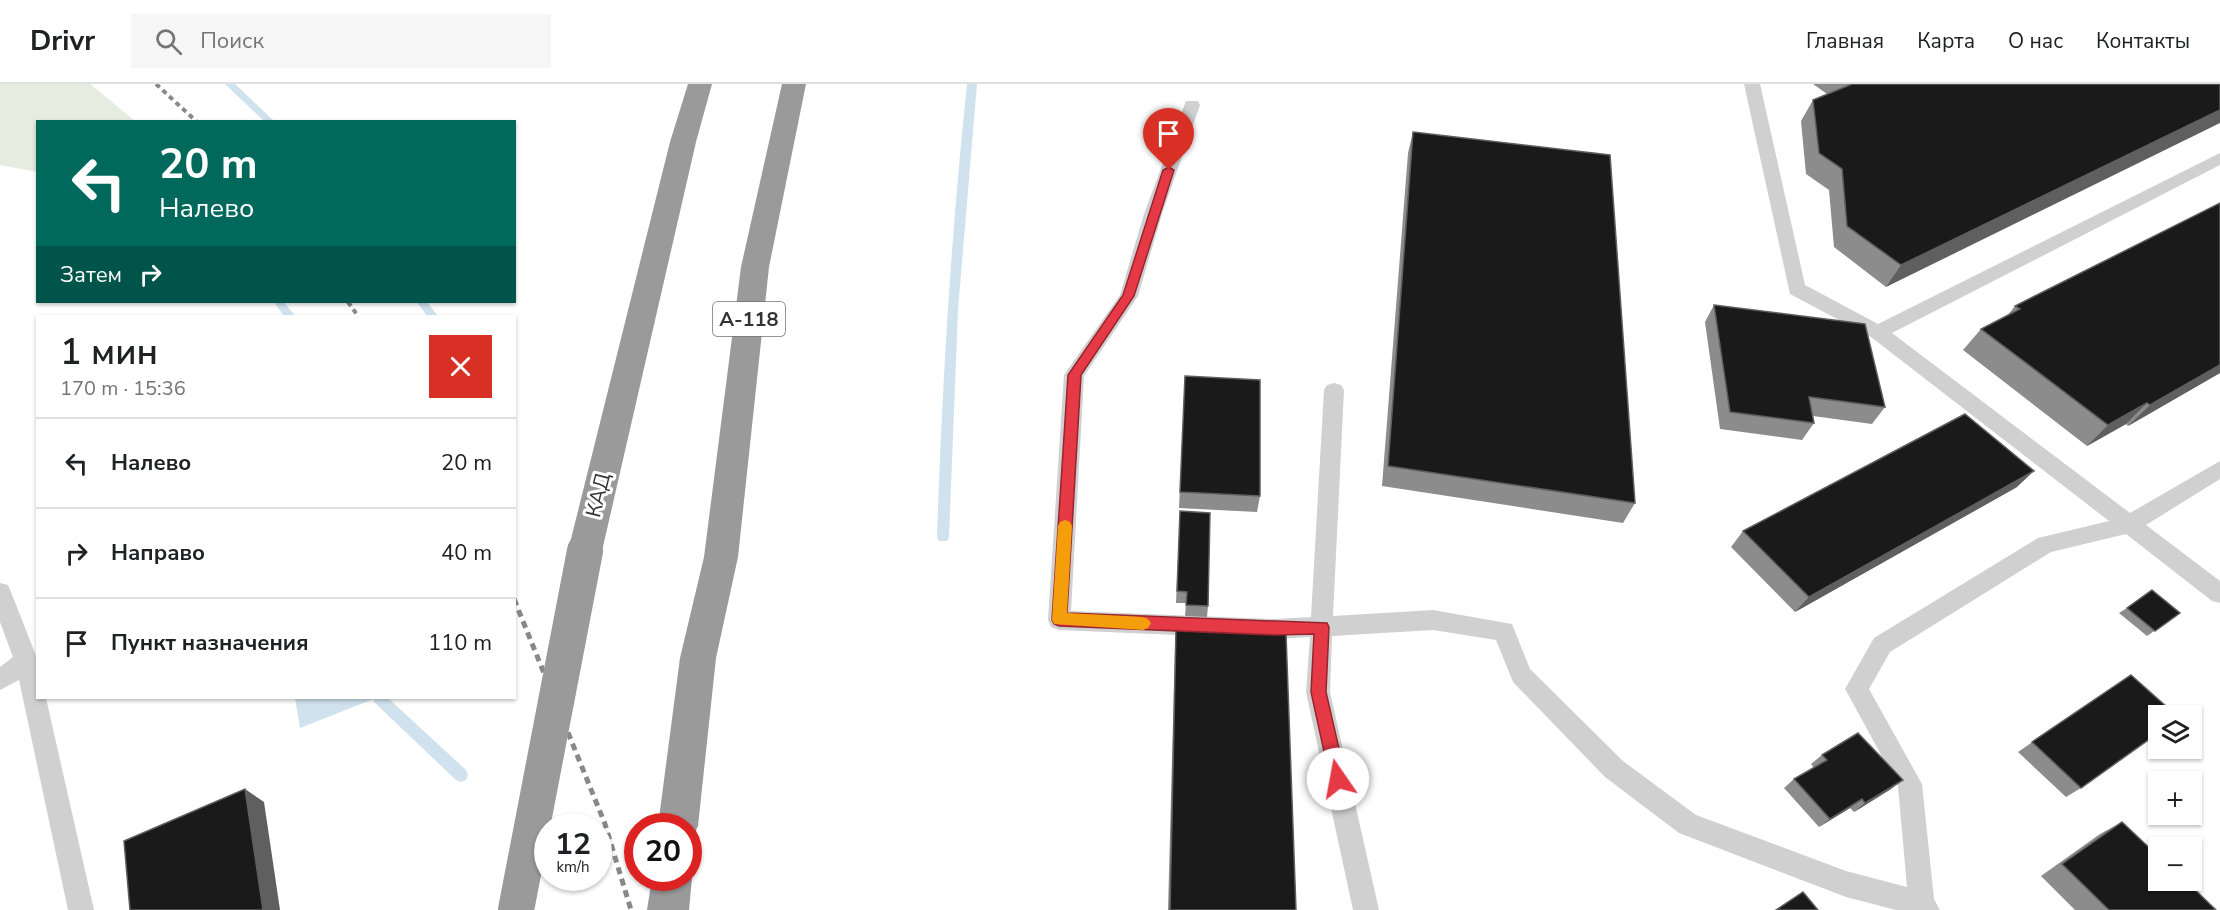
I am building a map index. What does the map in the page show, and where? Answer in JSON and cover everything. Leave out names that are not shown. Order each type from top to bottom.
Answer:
[{"type":"highway","name":"КАД","points":[[516,910],[585,551],[683,142],[700,84]]},
{"type":"highway","name":"А-118","points":[[680,813],[698,658],[721,557],[755,267],[794,84]]},
{"type":"highway","points":[[668,910],[670,891]]},
{"type":"lane","points":[[1752,84],[1797,289],[1878,332],[2220,594]]},
{"type":"lane","points":[[1192,105],[1153,214],[1128,296],[1074,375],[1059,620],[1275,629],[1432,620],[1504,631],[1521,675],[1614,769],[1688,824],[1846,884],[1924,907],[1910,784],[1857,689],[1882,645],[2046,544],[2129,525],[2220,469]]},
{"type":"lane","points":[[1878,332],[2220,158]]},
{"type":"lane","points":[[1334,390],[1318,692],[1366,910]]},
{"type":"lane","points":[[0,592],[26,661],[81,910]]},
{"type":"lane","points":[[0,680],[26,661]]},
{"type":"shaded area","points":[[0,84],[90,84],[134,120],[36,120],[36,172],[0,165]]},
{"type":"water","points":[[295,699],[373,699],[300,728]]},
{"type":"building","points":[[1852,84],[2220,84],[2220,110],[1901,265],[1847,226],[1842,169],[1819,153],[1813,100]]},
{"type":"building","points":[[1413,132],[1610,155],[1635,503],[1388,466]]},
{"type":"building","points":[[2220,203],[2220,365],[2150,405],[2147,403],[2108,425],[1981,329],[2020,309],[2015,306]]},
{"type":"building","points":[[1714,305],[1865,324],[1885,407],[1809,397],[1814,423],[1730,412]]},
{"type":"building","points":[[1185,376],[1260,380],[1260,496],[1180,492]]},
{"type":"building","points":[[1965,414],[2034,471],[1809,597],[1743,531]]},
{"type":"building","points":[[1180,511],[1210,513],[1208,606],[1186,605],[1187,592],[1177,591]]},
{"type":"building","points":[[2152,590],[2180,613],[2155,631],[2127,608]]},
{"type":"building","points":[[1176,629],[1286,634],[1296,910],[1170,910]]},
{"type":"building","points":[[2131,675],[2165,705],[2148,705],[2148,740],[2081,788],[2032,742]]},
{"type":"building","points":[[1858,733],[1903,780],[1865,803],[1862,799],[1830,819],[1794,779],[1827,760],[1822,755]]},
{"type":"building","points":[[245,789],[263,910],[130,910],[124,841]]},
{"type":"building","points":[[2122,822],[2148,847],[2148,891],[2196,891],[2216,910],[2109,910],[2062,864]]},
{"type":"building","points":[[1803,892],[1818,910],[1776,910]]},
{"type":"waterway","points":[[230,84],[269,120]]},
{"type":"waterway","points":[[943,537],[953,310],[972,84]]},
{"type":"waterway","points":[[280,303],[289,315]]},
{"type":"waterway","points":[[423,303],[432,315]]},
{"type":"waterway","points":[[380,699],[461,775]]},
{"type":"railway","points":[[156,84],[195,120]]},
{"type":"railway","points":[[349,303],[357,315]]},
{"type":"railway","points":[[516,604],[605,824],[631,910]]},
{"type":"slow traffic","points":[[1065,526],[1059,620],[1143,623]]},
{"type":"route","points":[[1169,170],[1128,296],[1074,375],[1059,620],[1275,629],[1322,627],[1318,692],[1338,779]]}]
